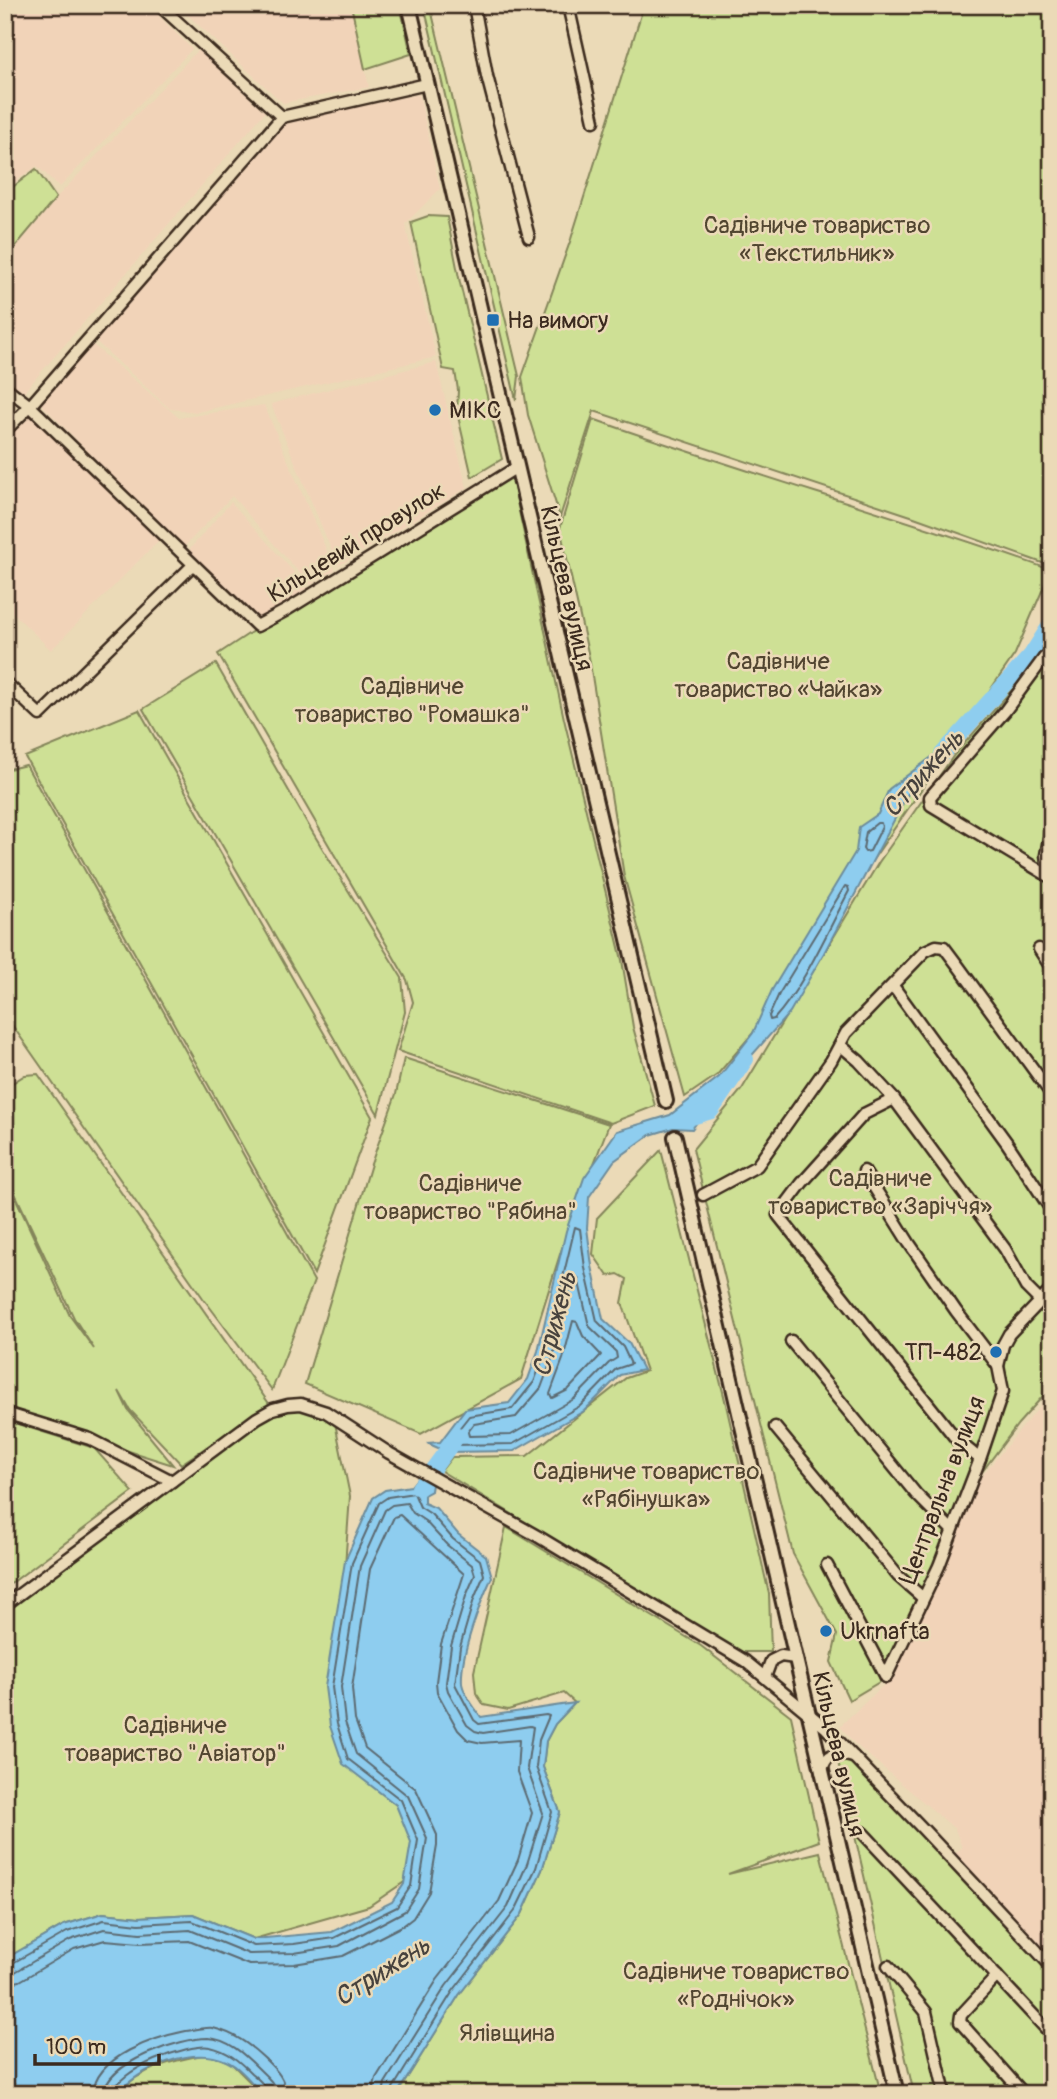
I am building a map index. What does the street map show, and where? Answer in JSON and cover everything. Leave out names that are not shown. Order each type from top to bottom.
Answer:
[{"type":"main road","name":"Кільцева вулиця","points":[[409,5],[666,1101]]},
{"type":"main road","name":"Кільцева вулиця","points":[[675,1137],[810,1716],[822,1780],[897,2094]]},
{"type":"street","points":[[159,5],[282,117]]},
{"type":"street","points":[[474,5],[487,76],[529,237]]},
{"type":"street","points":[[568,5],[594,121]]},
{"type":"street","points":[[5,431],[30,407],[282,117],[427,84]]},
{"type":"street","name":"Кільцевий провулок","points":[[5,387],[30,407],[257,626],[517,467]]},
{"type":"street","points":[[5,682],[40,715],[193,565]]},
{"type":"street","points":[[1050,877],[931,805],[930,797],[1005,711],[1044,658],[1052,652]]},
{"type":"street","points":[[1050,877],[1046,855],[1052,822]]},
{"type":"street","points":[[703,1195],[757,1166],[846,1033],[894,986],[909,966],[925,951],[936,946],[944,947],[1052,1095]]},
{"type":"street","points":[[1039,949],[1052,969]]},
{"type":"street","points":[[894,986],[1000,1133],[1052,1211]]},
{"type":"street","points":[[840,1045],[859,1060],[894,1099],[1004,1249],[1026,1287],[1040,1301]]},
{"type":"street","points":[[894,1099],[864,1114],[802,1183],[778,1215],[957,1440],[980,1459]]},
{"type":"street","points":[[864,1171],[956,1311],[999,1366]]},
{"type":"street","name":"Центральна вулиця","points":[[827,1565],[886,1677],[939,1566],[980,1459],[1003,1391],[999,1366],[1003,1345],[1009,1334],[1052,1289]]},
{"type":"street","points":[[791,1341],[916,1494],[952,1530]]},
{"type":"street","points":[[5,1605],[257,1418],[273,1409],[301,1404],[326,1412],[411,1464],[539,1536],[745,1661],[826,1728],[1052,1967]]},
{"type":"street","points":[[5,1413],[90,1439],[172,1481]]},
{"type":"street","points":[[775,1427],[898,1577],[923,1598]]},
{"type":"street","points":[[745,1661],[796,1658]]},
{"type":"street","points":[[765,1677],[771,1661]]},
{"type":"street","points":[[822,1780],[821,1772],[832,1754],[854,1757]]},
{"type":"street","points":[[862,1832],[1052,2035]]},
{"type":"street","points":[[888,1966],[926,2012],[945,2094]]},
{"type":"street","points":[[996,1976],[961,2015],[960,2022],[1024,2094]]},
{"type":"shaded area","points":[[5,5],[148,5],[192,49],[60,187],[37,166],[5,189]]},
{"type":"shaded area","points":[[177,5],[351,5],[369,87],[283,103]]},
{"type":"shaded area","points":[[198,50],[265,112],[24,392],[5,379],[5,259],[56,198]]},
{"type":"shaded area","points":[[419,94],[440,189],[405,224],[436,357],[197,412],[170,409],[90,336],[286,122]]},
{"type":"shaded area","points":[[92,344],[179,418],[264,405],[335,570],[310,585],[232,496],[183,548],[41,404]]},
{"type":"shaded area","points":[[436,362],[467,488],[338,566],[271,404]]},
{"type":"shaded area","points":[[31,414],[161,538],[51,650],[5,605],[5,439]]},
{"type":"shaded area","points":[[231,502],[310,590],[256,619],[188,551]]},
{"type":"shaded area","points":[[1052,1392],[1052,1957],[985,1889],[955,1853],[962,1848],[955,1829],[854,1743],[840,1726],[888,1681],[975,1484]]},
{"type":"green space","points":[[351,5],[400,5],[411,54],[365,69]]},
{"type":"green space","points":[[424,5],[430,5],[519,376],[516,400]]},
{"type":"green space","name":"Садівниче товариство «Текстильник»","points":[[644,5],[1052,5],[1051,566],[914,517],[594,411],[560,517],[528,415],[522,377],[571,239]]},
{"type":"green space","points":[[36,169],[56,198],[5,259],[5,193]]},
{"type":"green space","points":[[428,216],[447,217],[502,459],[472,477],[457,412],[455,371],[443,369],[411,222]]},
{"type":"green space","name":"Садівниче товариство «Чайка»","points":[[593,419],[1051,570],[1015,654],[753,1033],[717,1075],[685,1097],[624,876],[589,657],[560,528]]},
{"type":"green space","name":"Садівниче товариство \"Ромашка\"","points":[[510,469],[564,719],[622,960],[633,1027],[655,1106],[611,1123],[398,1051],[413,1002],[407,980],[218,654],[356,563]]},
{"type":"green space","name":"Садівниче товариство «Заріччя»","points":[[1052,636],[1052,1386],[1018,1424],[973,1484],[886,1678],[849,1700],[831,1662],[837,1635],[793,1554],[693,1149],[742,1089],[879,862],[954,755],[1040,658]]},
{"type":"green space","points":[[216,664],[313,833],[402,978],[405,1012],[378,1114],[143,709]]},
{"type":"green space","points":[[139,710],[372,1117],[314,1274],[25,757]]},
{"type":"green space","points":[[26,765],[314,1281],[272,1390],[203,1298],[5,1015],[5,770]]},
{"type":"green space","name":"Садівниче товариство \"Рябина\"","points":[[404,1058],[609,1124],[561,1251],[521,1379],[421,1434],[305,1384],[371,1164],[396,1094]]},
{"type":"green space","points":[[38,1074],[270,1405],[181,1464],[130,1410],[119,1391],[128,1410],[173,1465],[5,1412],[5,1175],[70,1316],[94,1349],[74,1318],[5,1172],[5,1105],[11,1084],[25,1075]]},
{"type":"green space","name":"Садівниче товариство «Рябінушка»","points":[[661,1150],[724,1396],[769,1594],[771,1652],[739,1652],[441,1471],[452,1457],[527,1456],[626,1378],[646,1371],[622,1303],[627,1279],[618,1274],[608,1276],[593,1254],[597,1218]]},
{"type":"green space","name":"Садівниче товариство \"Авіатор\"","points":[[288,1405],[334,1418],[350,1496],[337,1678],[416,1826],[413,1876],[369,1906],[254,1939],[193,1914],[139,1917],[103,1913],[64,1925],[5,1959],[5,1605],[242,1431]]},
{"type":"green space","points":[[5,1420],[94,1448],[133,1492],[5,1588]]},
{"type":"green space","points":[[506,1527],[701,1646],[791,1716],[819,1841],[728,1874],[820,1852],[881,2094],[397,2094],[459,1995],[522,1914],[542,1870],[560,1812],[543,1767],[546,1741],[555,1724],[575,1703],[564,1693],[508,1710],[484,1705],[476,1693],[474,1672]]},
{"type":"green space","points":[[836,1753],[854,1757],[1052,1969],[1052,2094],[914,2094]]},
{"type":"green space","points":[[208,2054],[230,2062],[262,2094],[117,2094],[137,2077],[159,2066]]},
{"type":"water","points":[[957,738],[911,788],[790,1012],[717,1095],[692,1129],[673,1128],[650,1135],[614,1161],[589,1197],[587,1228],[603,1319],[629,1343],[643,1370],[620,1375],[584,1411],[514,1451],[447,1452],[427,1443],[440,1442],[465,1409],[509,1403],[528,1379],[538,1351],[566,1231],[584,1178],[617,1131],[670,1115],[719,1077],[753,1033],[772,990],[856,851],[859,827],[878,814],[889,789]]},
{"type":"water","points":[[419,1476],[432,1484],[431,1491],[424,1495],[424,1503],[436,1508],[458,1534],[486,1556],[492,1577],[467,1644],[462,1671],[465,1691],[481,1717],[575,1703],[555,1724],[546,1741],[543,1767],[560,1812],[542,1870],[522,1914],[459,1995],[397,2094],[262,2094],[246,2076],[226,2061],[198,2056],[153,2068],[139,2075],[117,2094],[5,2094],[5,1959],[64,1925],[103,1913],[139,1917],[193,1914],[254,1939],[332,1932],[392,1902],[404,1884],[411,1842],[396,1805],[343,1764],[330,1726],[325,1687],[345,1561],[373,1498],[385,1490],[411,1486]]},
{"type":"waterway","name":"Стрижень","points":[[942,754],[1031,655],[1052,622]]},
{"type":"waterway","name":"Стрижень","points":[[685,1119],[711,1111],[746,1059]]},
{"type":"waterway","name":"Стрижень","points":[[419,1488],[458,1435]]},
{"type":"place","name":"На вимогу","points":[[493,320]]},
{"type":"place","name":"МІКС","points":[[435,410]]},
{"type":"place","name":"ТП-482","points":[[996,1352]]},
{"type":"place","name":"Ukrnafta","points":[[826,1631]]},
{"type":"park label","name":"Садівниче товариство «Роднічок»","points":[[736,1985]]},
{"type":"park label","name":"Ялівщина","points":[[507,2033]]}]
